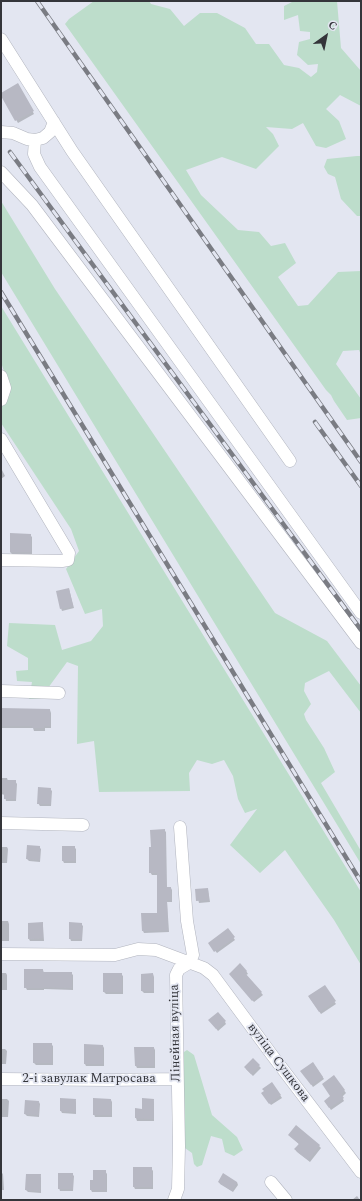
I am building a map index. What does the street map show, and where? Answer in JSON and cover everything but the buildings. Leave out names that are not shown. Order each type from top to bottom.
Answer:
[{"type":"street","points":[[1,39],[72,151],[290,461]]},
{"type":"street","points":[[1,132],[13,132],[27,139],[35,140],[43,138],[50,132],[54,122]]},
{"type":"street","points":[[35,140],[34,154],[40,167],[361,612]]},
{"type":"street","points":[[1,172],[32,205],[361,643]]},
{"type":"street","points":[[1,376],[5,388],[1,400]]},
{"type":"street","points":[[1,439],[69,553],[68,560],[62,561],[1,560]]},
{"type":"street","points":[[1,691],[59,693]]},
{"type":"street","points":[[1,823],[83,825]]},
{"type":"street","points":[[180,827],[187,921],[193,954],[189,963]]},
{"type":"street","name":"вуліца Сушкова","points":[[1,954],[115,955],[138,949],[150,949],[204,968],[213,975],[272,1056],[361,1172]]},
{"type":"street","name":"Лінейная вуліца","points":[[174,1200],[178,1189],[179,1146],[176,975],[179,969],[189,963]]},
{"type":"street","name":"2-і завулак Матросава","points":[[1,1079],[177,1079]]},
{"type":"street","points":[[271,1182],[286,1200]]},
{"type":"green space","points":[[94,1],[149,1],[151,4],[170,9],[184,26],[200,13],[217,13],[245,28],[256,44],[269,44],[284,65],[299,68],[311,77],[317,72],[318,64],[308,65],[297,55],[299,42],[310,39],[310,32],[300,31],[298,15],[284,20],[284,6],[294,1],[337,1],[341,48],[361,71],[361,106],[340,95],[326,109],[339,121],[346,139],[326,148],[316,146],[303,123],[292,129],[266,127],[273,134],[279,146],[256,169],[222,157],[186,170],[201,195],[238,230],[259,232],[271,246],[285,243],[296,263],[278,277],[298,306],[308,305],[338,272],[361,271],[361,355],[359,350],[343,351],[336,364],[361,399],[361,418],[347,420],[331,395],[65,24],[69,19]]},
{"type":"green space","points":[[361,156],[361,216],[357,216],[341,199],[335,177],[328,174],[324,167],[327,159]]},
{"type":"green space","points":[[1,201],[55,289],[275,613],[327,641],[361,686],[361,713],[329,671],[305,683],[304,691],[311,704],[304,714],[306,720],[324,748],[335,772],[321,783],[361,851],[361,864],[1,272]]},
{"type":"green space","points":[[1,306],[361,892],[361,965],[334,920],[285,850],[260,873],[230,845],[257,809],[245,813],[238,799],[233,776],[224,760],[212,764],[197,760],[189,773],[190,791],[99,792],[94,741],[77,744],[78,666],[67,662],[40,699],[29,699],[32,682],[17,681],[16,671],[28,670],[28,658],[7,646],[9,623],[55,625],[62,650],[91,641],[103,626],[102,609],[85,614],[66,569],[79,551],[71,529],[1,423],[1,404],[9,387],[1,362]]},
{"type":"green space","points":[[187,1050],[194,1055],[212,1115],[237,1137],[243,1150],[234,1156],[225,1152],[222,1139],[211,1136],[202,1165],[197,1167],[194,1164],[192,1153],[182,1146],[181,1054]]},
{"type":"railway","points":[[37,1],[361,462]]},
{"type":"railway","points":[[10,152],[361,630]]},
{"type":"railway","points":[[1,292],[361,882]]},
{"type":"railway","points":[[315,422],[361,486]]}]
